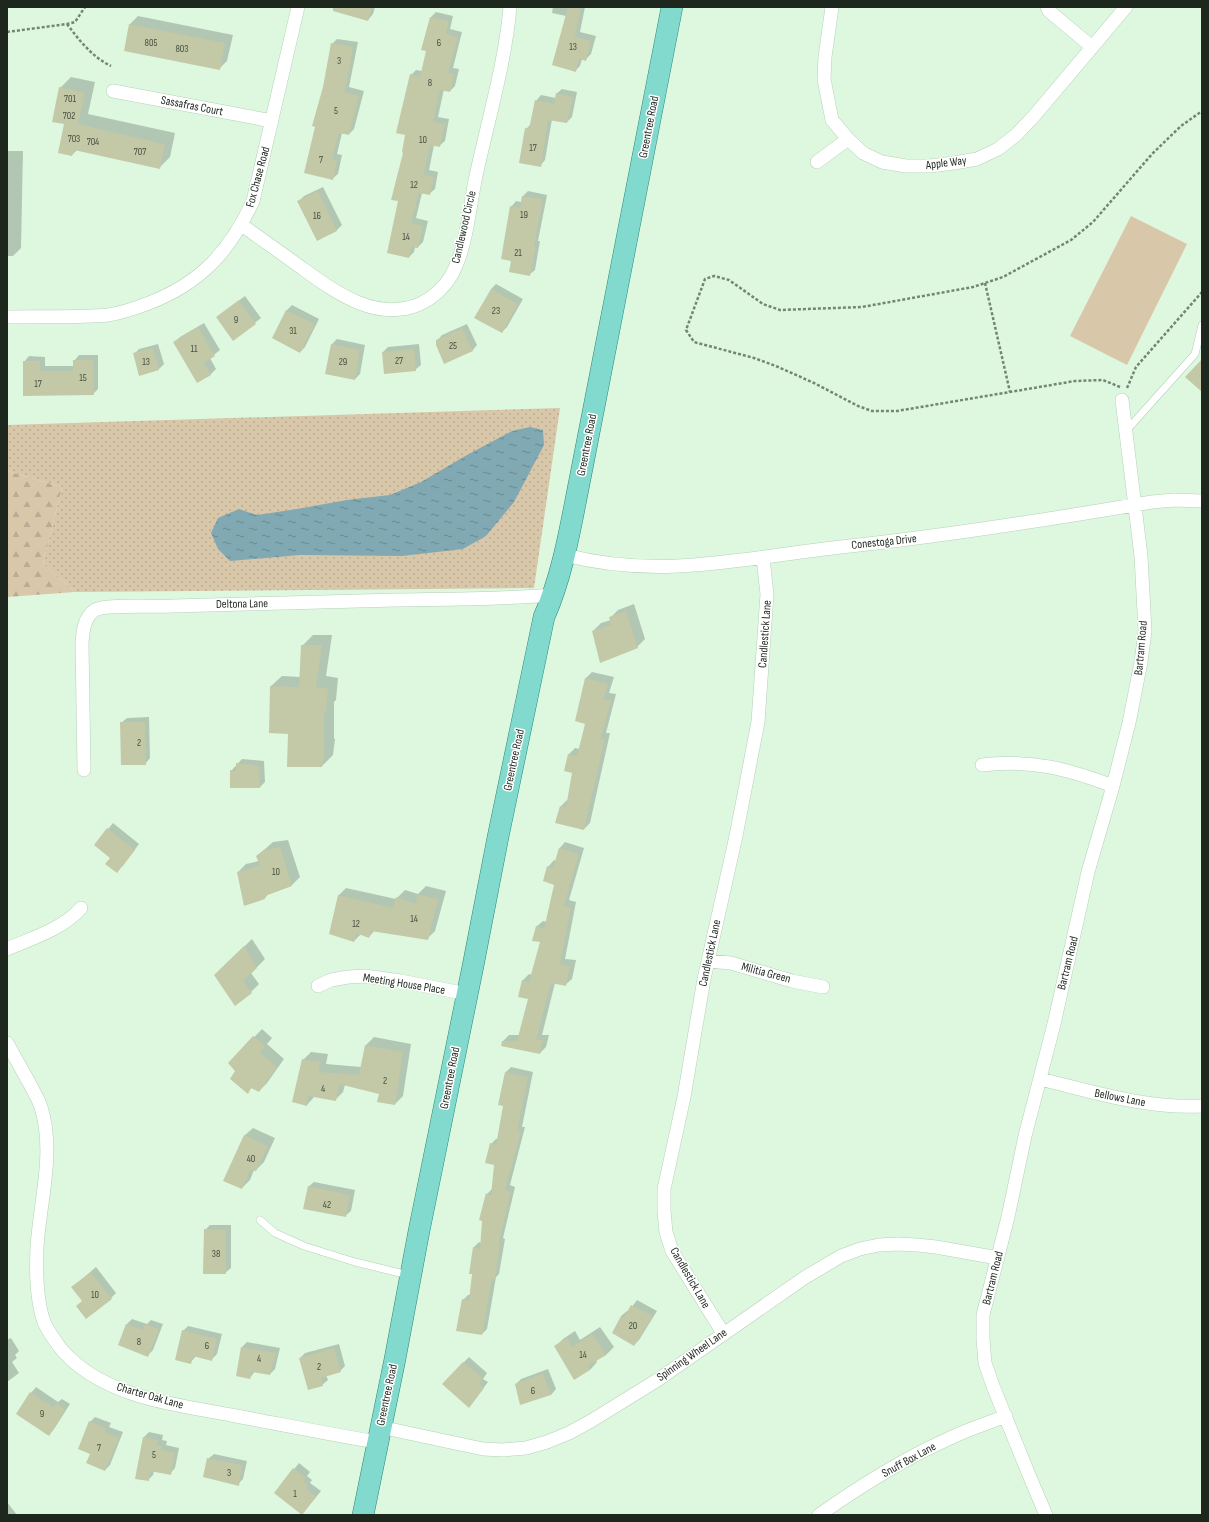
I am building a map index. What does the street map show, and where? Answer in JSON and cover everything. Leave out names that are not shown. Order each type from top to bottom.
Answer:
[{"type":"main road","name":"Greentree Road","points":[[362,1515],[399,1340],[505,802],[544,617],[554,595],[564,555],[672,7]]},
{"type":"street","name":"Fox Chase Road","points":[[7,317],[103,315],[139,307],[179,289],[200,275],[217,259],[242,225],[253,201],[298,7]]},
{"type":"street","name":"Candlewood Circle","points":[[242,225],[320,281],[351,299],[368,306],[384,310],[400,310],[429,300],[441,290],[451,277],[458,261],[467,225],[503,52],[510,7]]},
{"type":"street","name":"Apple Way","points":[[832,7],[825,57],[824,79],[832,120],[848,139],[863,153],[882,162],[906,166],[930,166],[977,159],[998,149],[1016,135],[1052,96],[1122,8]]},
{"type":"street","points":[[1047,7],[1049,11],[1092,47]]},
{"type":"street","name":"Sassafras Court","points":[[113,91],[272,122]]},
{"type":"street","points":[[817,162],[848,139]]},
{"type":"street","name":"Bartram Road","points":[[1046,1515],[1028,1475],[985,1362],[983,1315],[998,1258],[1025,1136],[1075,933],[1088,872],[1113,786],[1136,692],[1144,632],[1141,556],[1122,400]]},
{"type":"street","name":"Conestoga Drive","points":[[564,555],[589,561],[621,565],[662,567],[712,564],[850,546],[935,537],[1134,505],[1174,500],[1202,501]]},
{"type":"street","name":"Candlestick Lane","points":[[723,1333],[672,1251],[666,1232],[664,1189],[684,1097],[708,961],[736,836],[758,722],[767,594],[763,558]]},
{"type":"street","name":"Deltona Lane","points":[[84,770],[82,643],[86,618],[95,610],[107,606],[499,599],[554,595]]},
{"type":"street","points":[[982,765],[1010,763],[1046,766],[1077,773],[1113,786]]},
{"type":"street","points":[[7,949],[65,922],[75,915],[81,908]]},
{"type":"street","name":"Militia Green","points":[[708,961],[731,963],[792,981],[823,987]]},
{"type":"street","name":"Meeting House Place","points":[[318,986],[331,980],[365,976],[401,981],[467,994]]},
{"type":"street","name":"Charter Oak Lane","points":[[7,1043],[40,1105],[46,1123],[48,1143],[37,1246],[37,1288],[45,1324],[56,1343],[70,1359],[87,1373],[107,1384],[147,1398],[190,1407],[379,1435]]},
{"type":"street","name":"Bellows Lane","points":[[1040,1079],[1129,1101],[1171,1107],[1202,1106]]},
{"type":"street","name":"Spinning Wheel Lane","points":[[379,1435],[483,1449],[504,1450],[526,1448],[547,1442],[569,1433],[591,1421],[659,1379],[804,1278],[841,1256],[860,1249],[879,1245],[898,1244],[936,1247],[998,1258]]},
{"type":"street","name":"Snuff Box Lane","points":[[819,1515],[867,1483],[928,1448],[961,1433],[1006,1416]]},
{"type":"lane","points":[[1125,432],[1195,354],[1202,325]]},
{"type":"lane","points":[[260,1220],[275,1233],[304,1246],[355,1262],[411,1275]]},
{"type":"path","points":[[7,32],[75,22],[85,7]]},
{"type":"path","points":[[67,24],[93,55],[100,61],[110,66]]},
{"type":"path","points":[[1202,111],[1182,126],[1152,154],[1093,222],[1071,240],[1003,277],[973,287],[862,307],[780,310],[763,304],[728,280],[714,276],[705,279],[686,330],[694,342],[754,358],[776,366],[814,383],[858,406],[872,411],[896,411],[1075,381],[1103,380],[1126,389],[1136,367],[1202,292]]},
{"type":"path","points":[[985,283],[1010,392]]},
{"type":"green space","points":[[1131,216],[1187,244],[1127,365],[1070,336]]},
{"type":"green space","points":[[560,408],[534,588],[75,592],[43,563],[62,487],[7,471],[7,425]]},
{"type":"green space","points":[[7,471],[62,487],[43,563],[75,592],[7,597]]},
{"type":"water","points":[[530,427],[543,430],[544,445],[514,502],[486,536],[463,549],[402,556],[300,555],[230,561],[218,549],[211,533],[218,518],[239,509],[257,515],[347,500],[390,495],[421,482],[512,431]]},
{"type":"building","points":[[333,7],[372,7],[368,21],[333,11]]},
{"type":"building","points":[[568,7],[581,7],[575,37],[591,41],[586,61],[579,59],[576,72],[552,65]]},
{"type":"building","points":[[430,17],[449,21],[446,34],[458,37],[448,73],[454,74],[450,92],[440,90],[433,122],[445,124],[440,147],[430,145],[424,175],[434,177],[430,195],[419,193],[411,223],[423,226],[418,248],[412,247],[409,258],[387,253],[398,201],[391,200],[403,153],[405,135],[396,133],[410,74],[420,77],[426,51],[421,50]]},
{"type":"building","points":[[129,24],[225,43],[220,70],[124,51]]},
{"type":"building","points":[[331,43],[353,47],[345,92],[359,96],[349,135],[339,133],[332,159],[337,160],[333,180],[304,173],[315,127],[312,126],[323,87]]},
{"type":"building","points":[[59,87],[85,93],[78,124],[165,144],[160,169],[74,150],[72,156],[58,153],[64,124],[52,122]]},
{"type":"building","points":[[556,93],[573,97],[567,123],[548,120],[541,167],[519,163],[525,128],[529,129],[535,100],[554,104]]},
{"type":"building","points":[[318,191],[337,231],[317,241],[297,201]]},
{"type":"building","points":[[522,196],[543,199],[530,276],[509,272],[511,261],[501,259],[510,206],[520,208]]},
{"type":"building","points":[[491,289],[518,304],[502,333],[474,318]]},
{"type":"building","points":[[239,300],[256,324],[233,341],[216,317]]},
{"type":"building","points":[[286,310],[315,324],[300,353],[272,338]]},
{"type":"building","points":[[198,327],[215,356],[204,363],[211,375],[197,383],[173,342]]},
{"type":"building","points":[[462,328],[473,351],[444,364],[436,345],[436,340]]},
{"type":"building","points":[[331,344],[360,350],[355,380],[325,374]]},
{"type":"building","points":[[153,348],[159,370],[139,376],[133,353]]},
{"type":"building","points":[[414,349],[416,371],[384,374],[382,352]]},
{"type":"building","points":[[1202,359],[1202,392],[1185,377]]},
{"type":"building","points":[[73,360],[93,360],[94,395],[23,396],[23,361],[40,361],[40,371],[73,371]]},
{"type":"building","points":[[626,611],[638,648],[600,663],[592,631],[611,625],[609,617]]},
{"type":"building","points":[[301,645],[322,645],[316,687],[328,688],[326,712],[324,712],[325,749],[322,767],[287,767],[288,734],[269,733],[270,686],[299,687]]},
{"type":"building","points":[[585,678],[608,684],[603,699],[611,700],[601,739],[605,739],[584,830],[555,823],[560,806],[566,807],[572,773],[564,771],[568,754],[577,756],[585,724],[575,721]]},
{"type":"building","points":[[120,722],[145,722],[146,765],[121,765]]},
{"type":"building","points":[[236,763],[259,766],[260,788],[230,788],[230,770],[236,771]]},
{"type":"building","points":[[107,828],[135,850],[117,873],[105,864],[110,858],[94,845]]},
{"type":"building","points":[[280,847],[292,886],[265,896],[265,899],[244,906],[237,872],[260,866],[256,856],[264,850]]},
{"type":"building","points":[[559,848],[579,854],[564,906],[571,908],[560,964],[570,966],[566,986],[551,983],[536,1040],[543,1040],[540,1054],[501,1046],[502,1041],[517,1041],[528,999],[518,997],[522,980],[529,982],[540,942],[532,941],[536,926],[544,929],[554,885],[543,881],[547,866],[553,868]]},
{"type":"building","points":[[417,894],[438,899],[428,940],[371,931],[369,938],[356,933],[354,942],[329,934],[338,895],[393,908],[396,897],[416,904]]},
{"type":"building","points":[[244,946],[257,968],[243,981],[252,993],[235,1006],[214,975]]},
{"type":"building","points":[[253,1036],[265,1046],[260,1053],[277,1067],[259,1092],[251,1088],[248,1094],[230,1079],[235,1071],[228,1063]]},
{"type":"building","points":[[365,1045],[403,1052],[395,1105],[377,1102],[379,1094],[339,1084],[336,1101],[308,1096],[307,1106],[292,1102],[302,1059],[320,1062],[319,1072],[359,1075]]},
{"type":"building","points":[[505,1072],[528,1077],[517,1131],[521,1132],[505,1190],[511,1192],[499,1243],[495,1280],[492,1279],[482,1335],[456,1331],[462,1299],[469,1300],[472,1274],[469,1274],[473,1247],[480,1249],[482,1221],[479,1220],[486,1193],[491,1196],[494,1165],[485,1163],[490,1143],[496,1145],[503,1106],[498,1105]]},
{"type":"building","points":[[244,1135],[268,1146],[256,1171],[250,1170],[242,1189],[223,1181]]},
{"type":"building","points":[[308,1186],[350,1195],[346,1217],[303,1209]]},
{"type":"building","points":[[204,1229],[226,1230],[226,1274],[203,1274]]},
{"type":"building","points":[[91,1272],[112,1299],[86,1319],[76,1306],[82,1301],[71,1287]]},
{"type":"building","points":[[631,1305],[653,1316],[634,1346],[612,1333],[621,1316],[624,1317]]},
{"type":"building","points":[[126,1324],[143,1330],[145,1324],[159,1329],[148,1357],[118,1345]]},
{"type":"building","points":[[182,1330],[217,1339],[212,1361],[193,1356],[191,1364],[175,1360]]},
{"type":"building","points":[[592,1334],[606,1355],[588,1366],[590,1370],[574,1380],[554,1346],[567,1338],[572,1347]]},
{"type":"building","points":[[241,1347],[276,1353],[270,1375],[252,1372],[250,1379],[236,1376]]},
{"type":"building","points":[[334,1348],[341,1372],[321,1378],[323,1386],[308,1390],[299,1358]]},
{"type":"building","points":[[463,1362],[483,1378],[479,1384],[484,1388],[469,1408],[442,1384]]},
{"type":"building","points":[[543,1373],[551,1395],[520,1405],[515,1384]]},
{"type":"building","points":[[30,1392],[53,1407],[56,1403],[66,1410],[49,1436],[16,1414]]},
{"type":"building","points":[[89,1421],[106,1428],[105,1432],[119,1438],[105,1471],[86,1463],[90,1454],[78,1449]]},
{"type":"building","points":[[143,1437],[158,1440],[157,1445],[162,1446],[161,1450],[175,1453],[171,1475],[150,1471],[149,1481],[135,1479]]},
{"type":"building","points":[[207,1458],[242,1465],[239,1486],[203,1477]]},
{"type":"building","points":[[293,1468],[306,1478],[303,1482],[308,1485],[306,1488],[316,1497],[302,1515],[274,1493]]}]
